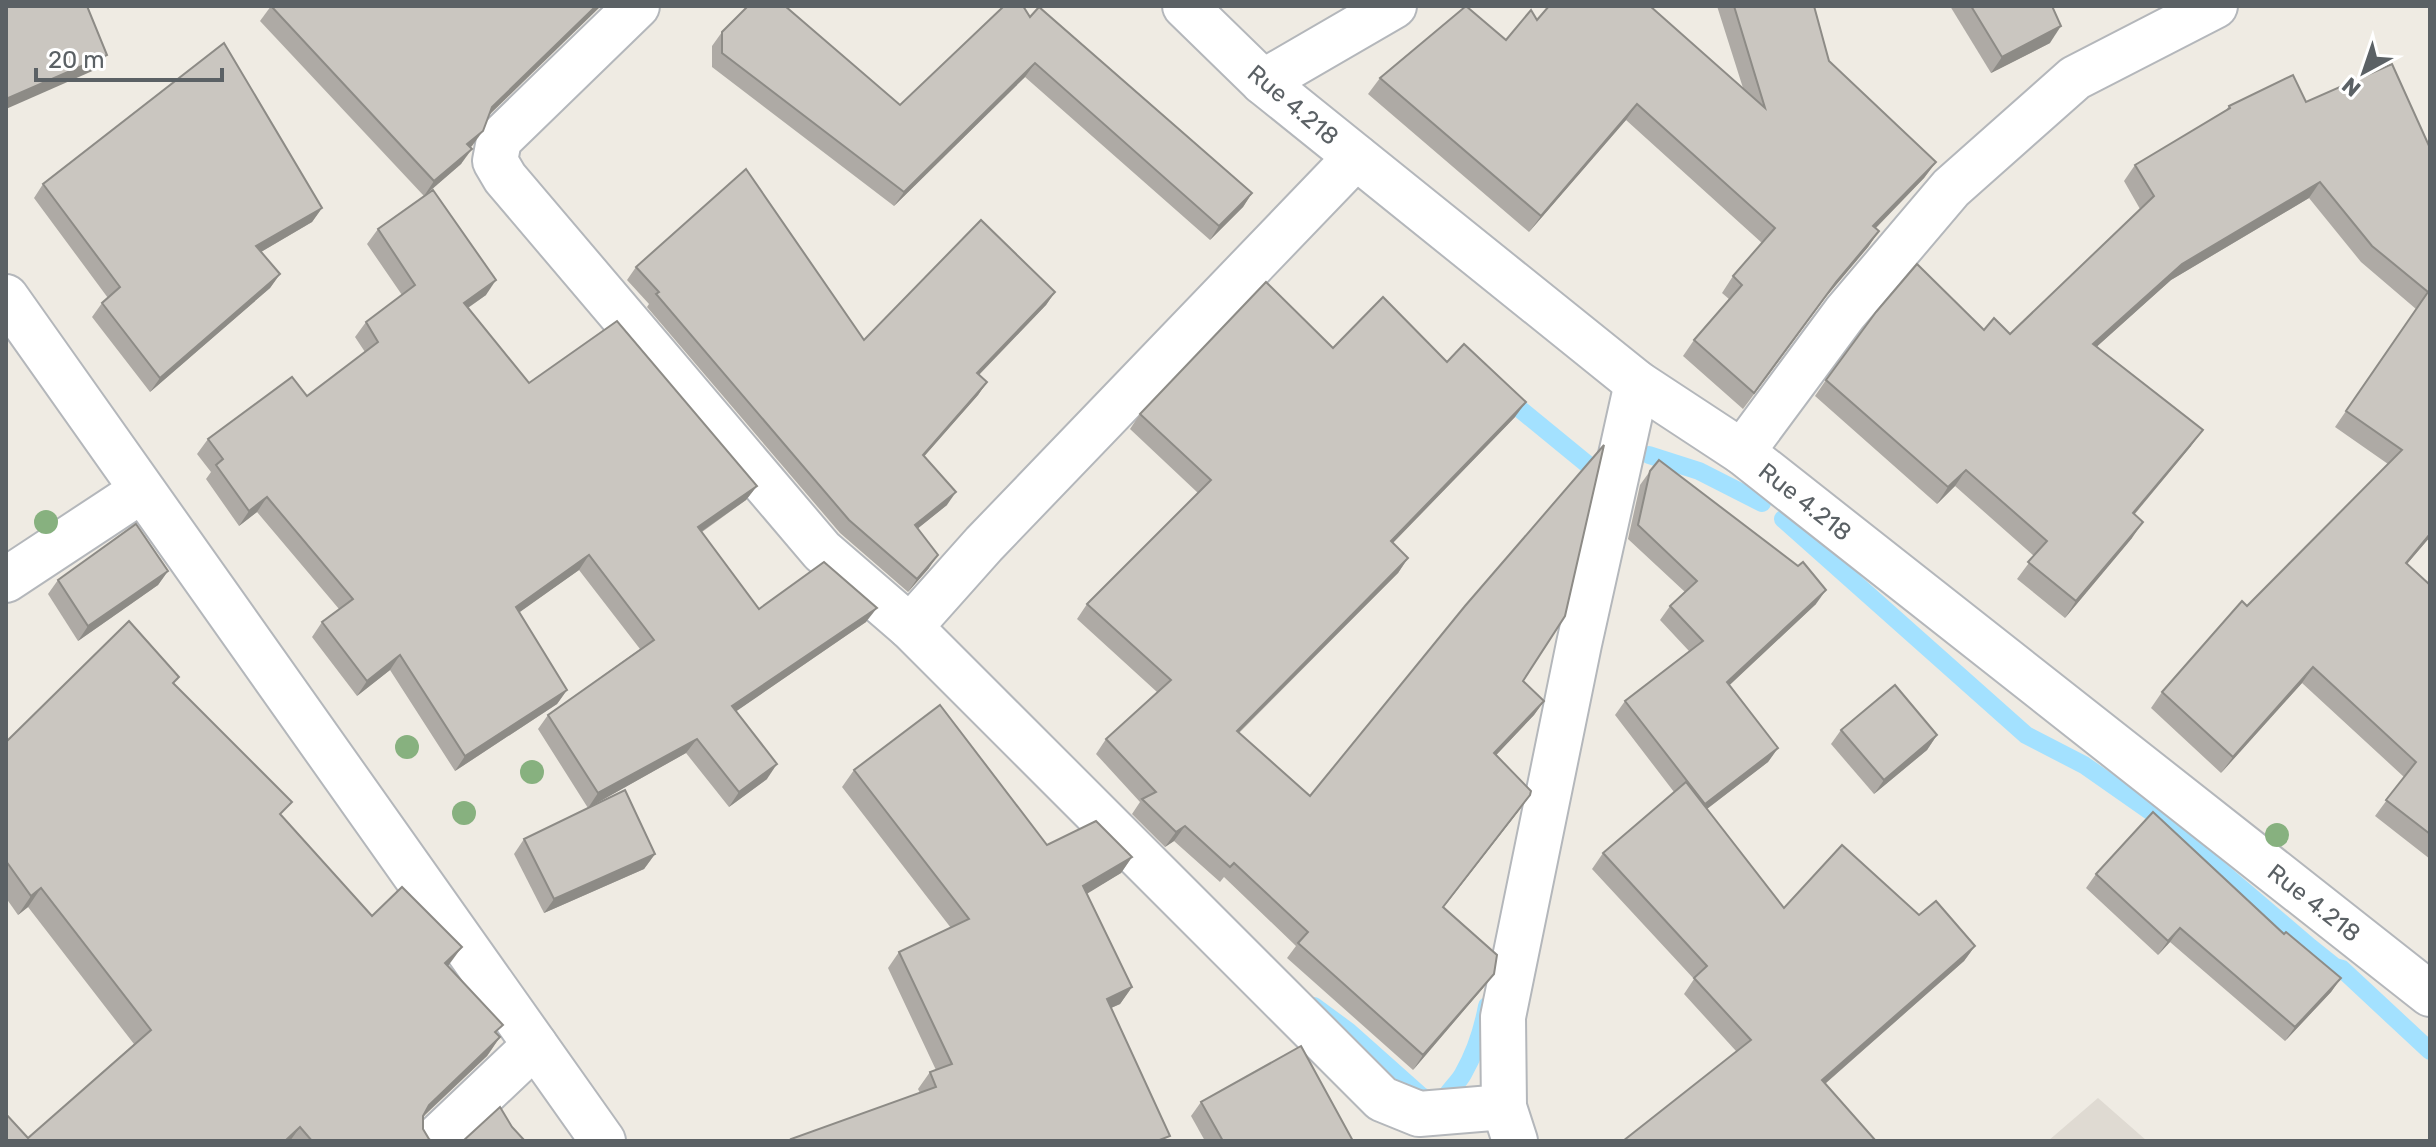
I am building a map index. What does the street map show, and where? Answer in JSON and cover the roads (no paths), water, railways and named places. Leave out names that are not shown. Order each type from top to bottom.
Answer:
[{"type":"street","points":[[637,6],[499,140],[495,161],[505,178],[822,551],[910,627],[1382,1099],[1419,1114],[1510,1124],[1503,1017],[1579,644],[1637,383]]},
{"type":"street","name":"Rue 4.218","points":[[1185,6],[1263,82],[1637,383],[1742,452],[2430,994]]},
{"type":"street","points":[[1263,82],[1394,6]]},
{"type":"street","points":[[1742,452],[1845,313],[1951,188],[2075,78],[2215,6]]},
{"type":"street","points":[[910,627],[984,544],[1356,157]]},
{"type":"street","points":[[6,297],[603,1141]]},
{"type":"street","points":[[6,580],[141,491]]},
{"type":"street","points":[[434,1141],[535,1045]]},
{"type":"waterway","points":[[1504,396],[1598,473]]},
{"type":"waterway","points":[[1649,455],[1699,471],[1762,503]]},
{"type":"waterway","points":[[1783,519],[2026,735],[2084,765],[2154,814],[2310,947],[2342,969],[2430,1051]]},
{"type":"waterway","points":[[1314,1006],[1348,1031],[1421,1096],[1442,1105],[1471,1058],[1487,1006]]}]
